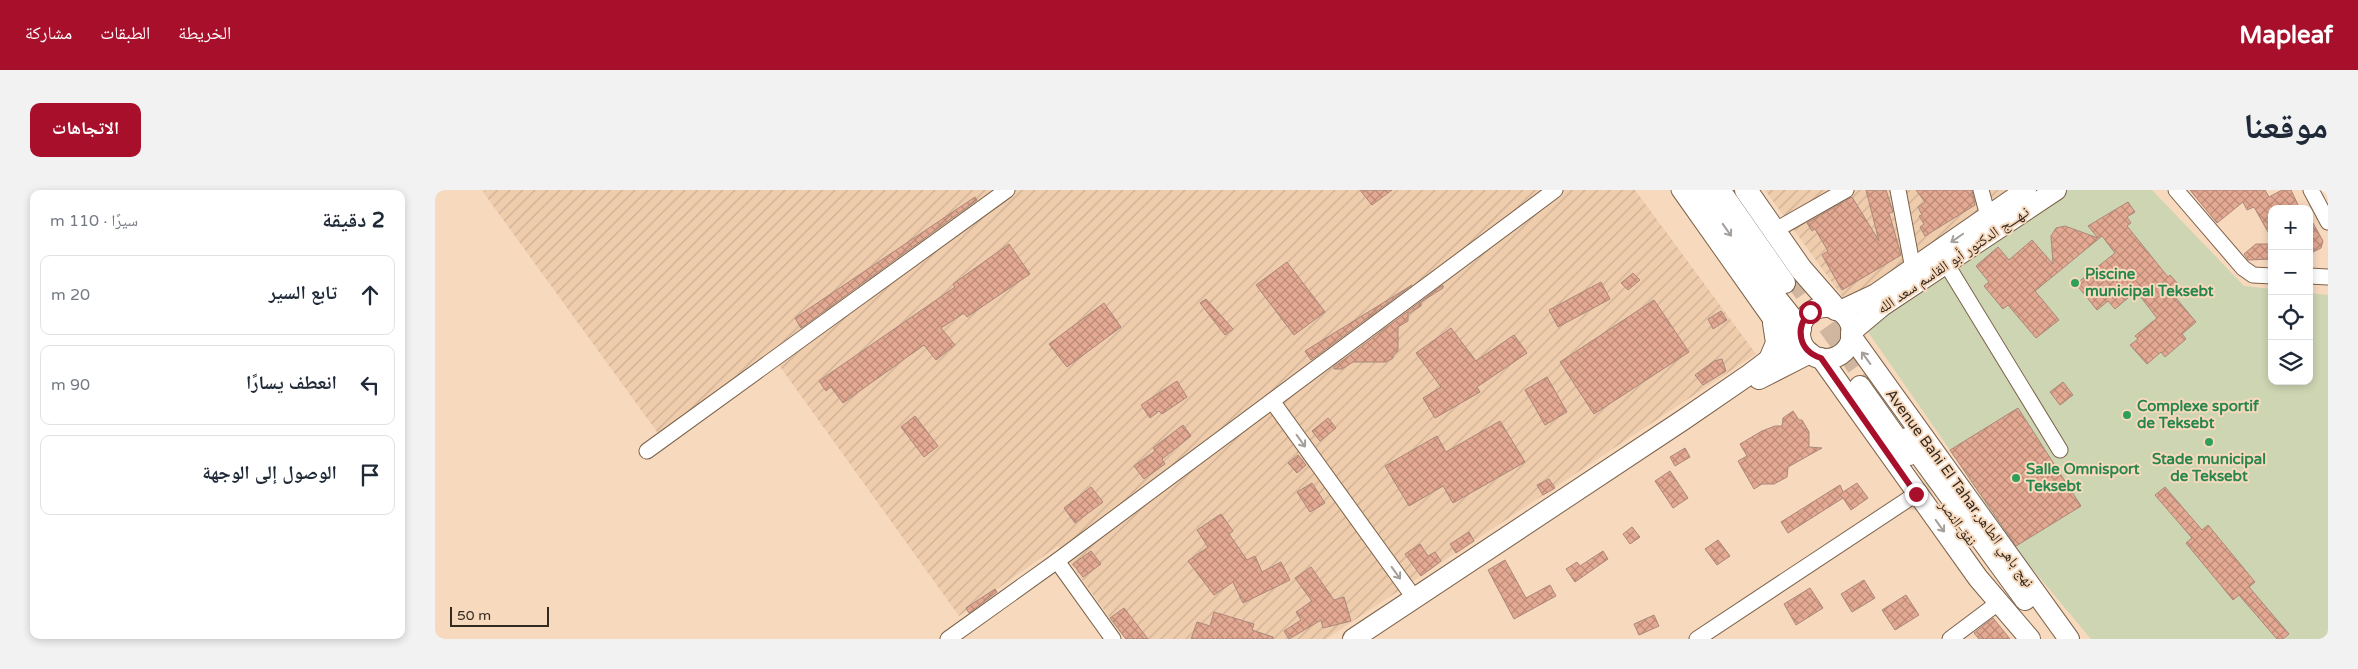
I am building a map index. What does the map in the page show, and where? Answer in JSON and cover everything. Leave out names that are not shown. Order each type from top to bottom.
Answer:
[{"type":"highway","points":[[1699,190],[1800,332]]},
{"type":"highway","points":[[1746,190],[1801,269],[1838,310]]},
{"type":"main road","points":[[1720,190],[1789,280],[1731,190]]},
{"type":"main road","name":"نـهـــج الدكتور أبو القاسم سعد الله","points":[[1838,310],[1868,299],[2026,190]]},
{"type":"main road","name":"نـهـــج الدكتور أبو القاسم سعد الله","points":[[1851,334],[1882,306],[2056,190]]},
{"type":"main road","points":[[1683,420],[1783,365],[1815,356],[1829,358],[1844,351],[1851,334],[1848,320],[1838,310],[1829,307],[1816,309],[1805,317],[1800,332],[1803,346],[1815,356],[1998,603],[2030,639]]},
{"type":"main road","points":[[1770,357],[1775,343],[1773,323]]},
{"type":"main road","points":[[1353,639],[1750,374],[1800,332]]},
{"type":"main road","name":"Avenue Bahi El Tahar,نهج باهي الطاهر","points":[[1851,334],[2069,639]]},
{"type":"main road","name":"نفق النصر","points":[[2036,639],[2001,582],[1863,383],[2008,579],[2056,639]]},
{"type":"street","points":[[647,451],[1007,190]]},
{"type":"street","points":[[948,639],[1272,402],[1555,190]]},
{"type":"street","points":[[1679,190],[1773,323],[1785,332],[1800,332]]},
{"type":"street","points":[[1774,231],[1846,190]]},
{"type":"street","points":[[1898,190],[1913,269]]},
{"type":"street","points":[[1981,190],[1988,216]]},
{"type":"street","points":[[2176,190],[2243,268],[2253,275],[2268,276]]},
{"type":"street","points":[[2311,190],[2324,205],[2328,222]]},
{"type":"street","points":[[1947,264],[2060,450]]},
{"type":"street","points":[[2313,276],[2328,277]]},
{"type":"street","points":[[1272,402],[1415,599]]},
{"type":"street","points":[[1697,639],[1916,494]]},
{"type":"street","points":[[1057,561],[1113,639]]},
{"type":"street","points":[[1950,639],[1998,603]]},
{"type":"shaded area","points":[[485,190],[1635,190],[1756,354],[1326,639],[1125,639],[1058,546],[959,616],[771,354],[660,436],[483,192]]},
{"type":"shaded area","points":[[1765,190],[2014,190],[1847,303]]},
{"type":"green space","name":"Complexe sportif de Teksebt","points":[[2068,190],[2152,190],[2244,286],[2268,289],[2268,385],[2313,385],[2313,293],[2328,295],[2328,639],[2091,639],[2014,547],[1950,450],[1866,329],[1956,270]]},
{"type":"building","points":[[1360,190],[1392,190],[1372,205]]},
{"type":"building","points":[[1866,190],[1886,190],[1893,212],[1889,213],[1901,255],[1842,290],[1822,255],[1828,251],[1815,229],[1812,231],[1807,223],[1852,197],[1879,241]]},
{"type":"building","points":[[1916,190],[1972,190],[1975,205],[1925,236],[1920,227],[1924,224],[1919,216],[1922,215],[1918,207],[1925,202]]},
{"type":"building","points":[[2190,190],[2265,190],[2269,197],[2282,190],[2291,190],[2298,205],[2268,205],[2268,232],[2254,207],[2247,210],[2243,202],[2217,223]]},
{"type":"building","points":[[975,197],[977,200],[801,328],[795,318]]},
{"type":"building","points":[[2128,202],[2135,212],[2127,217],[2131,223],[2127,226],[2168,277],[2170,275],[2179,285],[2171,292],[2196,322],[2182,334],[2186,339],[2165,357],[2161,352],[2147,364],[2130,345],[2138,339],[2135,336],[2157,318],[2136,291],[2115,309],[2108,301],[2097,310],[2076,284],[2115,253],[2102,236],[2035,291],[2059,320],[2036,338],[2008,305],[2003,309],[1984,286],[1989,282],[1976,266],[1998,247],[2009,260],[2032,240],[2053,264],[2051,236],[2056,228],[2065,226],[2098,238],[2088,226]]},
{"type":"building","points":[[2313,223],[2323,241],[2321,248],[2313,252]]},
{"type":"building","points":[[1009,244],[1030,274],[967,317],[964,313],[941,328],[955,345],[936,360],[924,345],[843,403],[831,387],[826,391],[819,381],[955,287],[953,284]]},
{"type":"building","points":[[2256,244],[2268,244],[2268,259],[2248,260],[2244,254]]},
{"type":"building","points":[[1287,262],[1325,312],[1294,335],[1256,285]]},
{"type":"building","points":[[1633,273],[1640,280],[1628,290],[1621,283]]},
{"type":"building","points":[[1601,282],[1610,299],[1558,327],[1549,310]]},
{"type":"building","points":[[1412,285],[1311,360],[1305,351]]},
{"type":"building","points":[[1443,285],[1443,288],[1421,302],[1421,306],[1408,314],[1408,321],[1398,327],[1398,351],[1393,355],[1393,358],[1386,362],[1353,362],[1342,369],[1334,369],[1334,367]]},
{"type":"building","points":[[1206,299],[1233,329],[1225,335],[1200,303]]},
{"type":"building","points":[[1654,300],[1689,352],[1594,414],[1560,362]]},
{"type":"building","points":[[1104,303],[1121,327],[1067,367],[1049,344]]},
{"type":"building","points":[[1721,311],[1727,320],[1713,329],[1708,319]]},
{"type":"building","points":[[1451,328],[1476,361],[1514,335],[1527,353],[1477,387],[1480,392],[1435,418],[1423,398],[1441,387],[1416,353]]},
{"type":"building","points":[[1722,359],[1726,371],[1703,385],[1695,375],[1714,361]]},
{"type":"building","points":[[1547,377],[1567,412],[1545,425],[1525,390]]},
{"type":"building","points":[[1177,381],[1187,397],[1162,414],[1159,411],[1150,418],[1141,405]]},
{"type":"building","points":[[2063,382],[2073,395],[2060,405],[2050,392]]},
{"type":"building","name":"Salle Omnisport Teksebt","points":[[2018,408],[2081,506],[2016,546],[1950,450]]},
{"type":"building","points":[[1793,411],[1799,420],[1802,420],[1809,432],[1809,447],[1822,448],[1788,467],[1787,477],[1774,484],[1762,484],[1754,489],[1738,461],[1747,456],[1740,444],[1762,431],[1775,426],[1782,426],[1783,418]]},
{"type":"building","points":[[915,416],[938,446],[924,457],[901,427]]},
{"type":"building","points":[[1328,418],[1336,428],[1320,441],[1312,431]]},
{"type":"building","points":[[1500,421],[1525,462],[1453,503],[1443,486],[1409,506],[1385,466],[1437,436],[1446,452]]},
{"type":"building","points":[[1183,425],[1191,436],[1162,459],[1165,464],[1144,479],[1134,466],[1155,451],[1153,448]]},
{"type":"building","points":[[1685,448],[1690,457],[1675,466],[1670,457]]},
{"type":"building","points":[[1298,455],[1306,465],[1297,473],[1288,463]]},
{"type":"building","points":[[1670,471],[1688,498],[1673,508],[1655,481]]},
{"type":"building","points":[[1549,479],[1555,488],[1543,495],[1537,485]]},
{"type":"building","points":[[1312,483],[1325,503],[1310,512],[1297,492]]},
{"type":"building","points":[[1857,483],[1868,498],[1851,510],[1843,498],[1788,533],[1781,522],[1840,485],[1843,492]]},
{"type":"building","points":[[1091,487],[1103,502],[1075,523],[1064,508]]},
{"type":"building","points":[[2165,487],[2202,530],[2208,525],[2255,582],[2249,587],[2289,634],[2283,639],[2277,639],[2239,595],[2233,600],[2186,543],[2192,538],[2155,495]]},
{"type":"building","points":[[1221,514],[1233,531],[1229,534],[1247,560],[1255,556],[1262,572],[1281,562],[1290,580],[1243,603],[1233,582],[1214,595],[1188,561],[1208,547],[1197,530]]},
{"type":"building","points":[[1632,527],[1640,537],[1630,544],[1623,534]]},
{"type":"building","points":[[1469,532],[1474,541],[1456,553],[1450,544]]},
{"type":"building","points":[[1718,540],[1730,556],[1717,565],[1705,549]]},
{"type":"building","points":[[1420,544],[1428,556],[1435,552],[1441,561],[1421,576],[1405,554]]},
{"type":"building","points":[[1091,551],[1101,564],[1083,577],[1073,564]]},
{"type":"building","points":[[1603,551],[1608,559],[1575,582],[1566,569],[1577,562],[1580,566]]},
{"type":"building","points":[[1505,560],[1526,598],[1550,585],[1556,596],[1514,619],[1488,570]]},
{"type":"building","points":[[1311,567],[1334,600],[1344,597],[1351,621],[1323,628],[1321,620],[1289,639],[1284,631],[1301,620],[1296,612],[1312,601],[1295,578]]},
{"type":"building","points":[[1864,580],[1875,598],[1852,612],[1841,594]]},
{"type":"building","points":[[1810,588],[1823,608],[1796,625],[1784,604]]},
{"type":"building","points":[[995,589],[997,592],[969,613],[966,608]]},
{"type":"building","points":[[1906,595],[1919,615],[1895,630],[1882,610]]},
{"type":"building","points":[[1124,608],[1148,639],[1126,639],[1110,618]]},
{"type":"building","points":[[1214,612],[1254,624],[1252,630],[1273,637],[1273,639],[1191,639],[1197,622],[1210,626]]},
{"type":"building","points":[[1654,615],[1659,626],[1639,635],[1634,624]]},
{"type":"building","points":[[1993,618],[2010,639],[1979,639],[1974,633]]},
{"type":"tunnel","points":[[1793,277],[1867,381]]},
{"type":"place","name":"Piscine municipal Teksebt","points":[[2075,283]]},
{"type":"place","name":"Complexe sportif de Teksebt","points":[[2127,415]]},
{"type":"place","name":"Stade municipal de Teksebt","points":[[2209,442]]},
{"type":"place","name":"Salle Omnisport Teksebt","points":[[2016,478]]},
{"type":"route","points":[[1810,312],[1802,322],[1800,329],[1803,346],[1810,353],[1821,358],[1845,395],[1916,494]]}]
